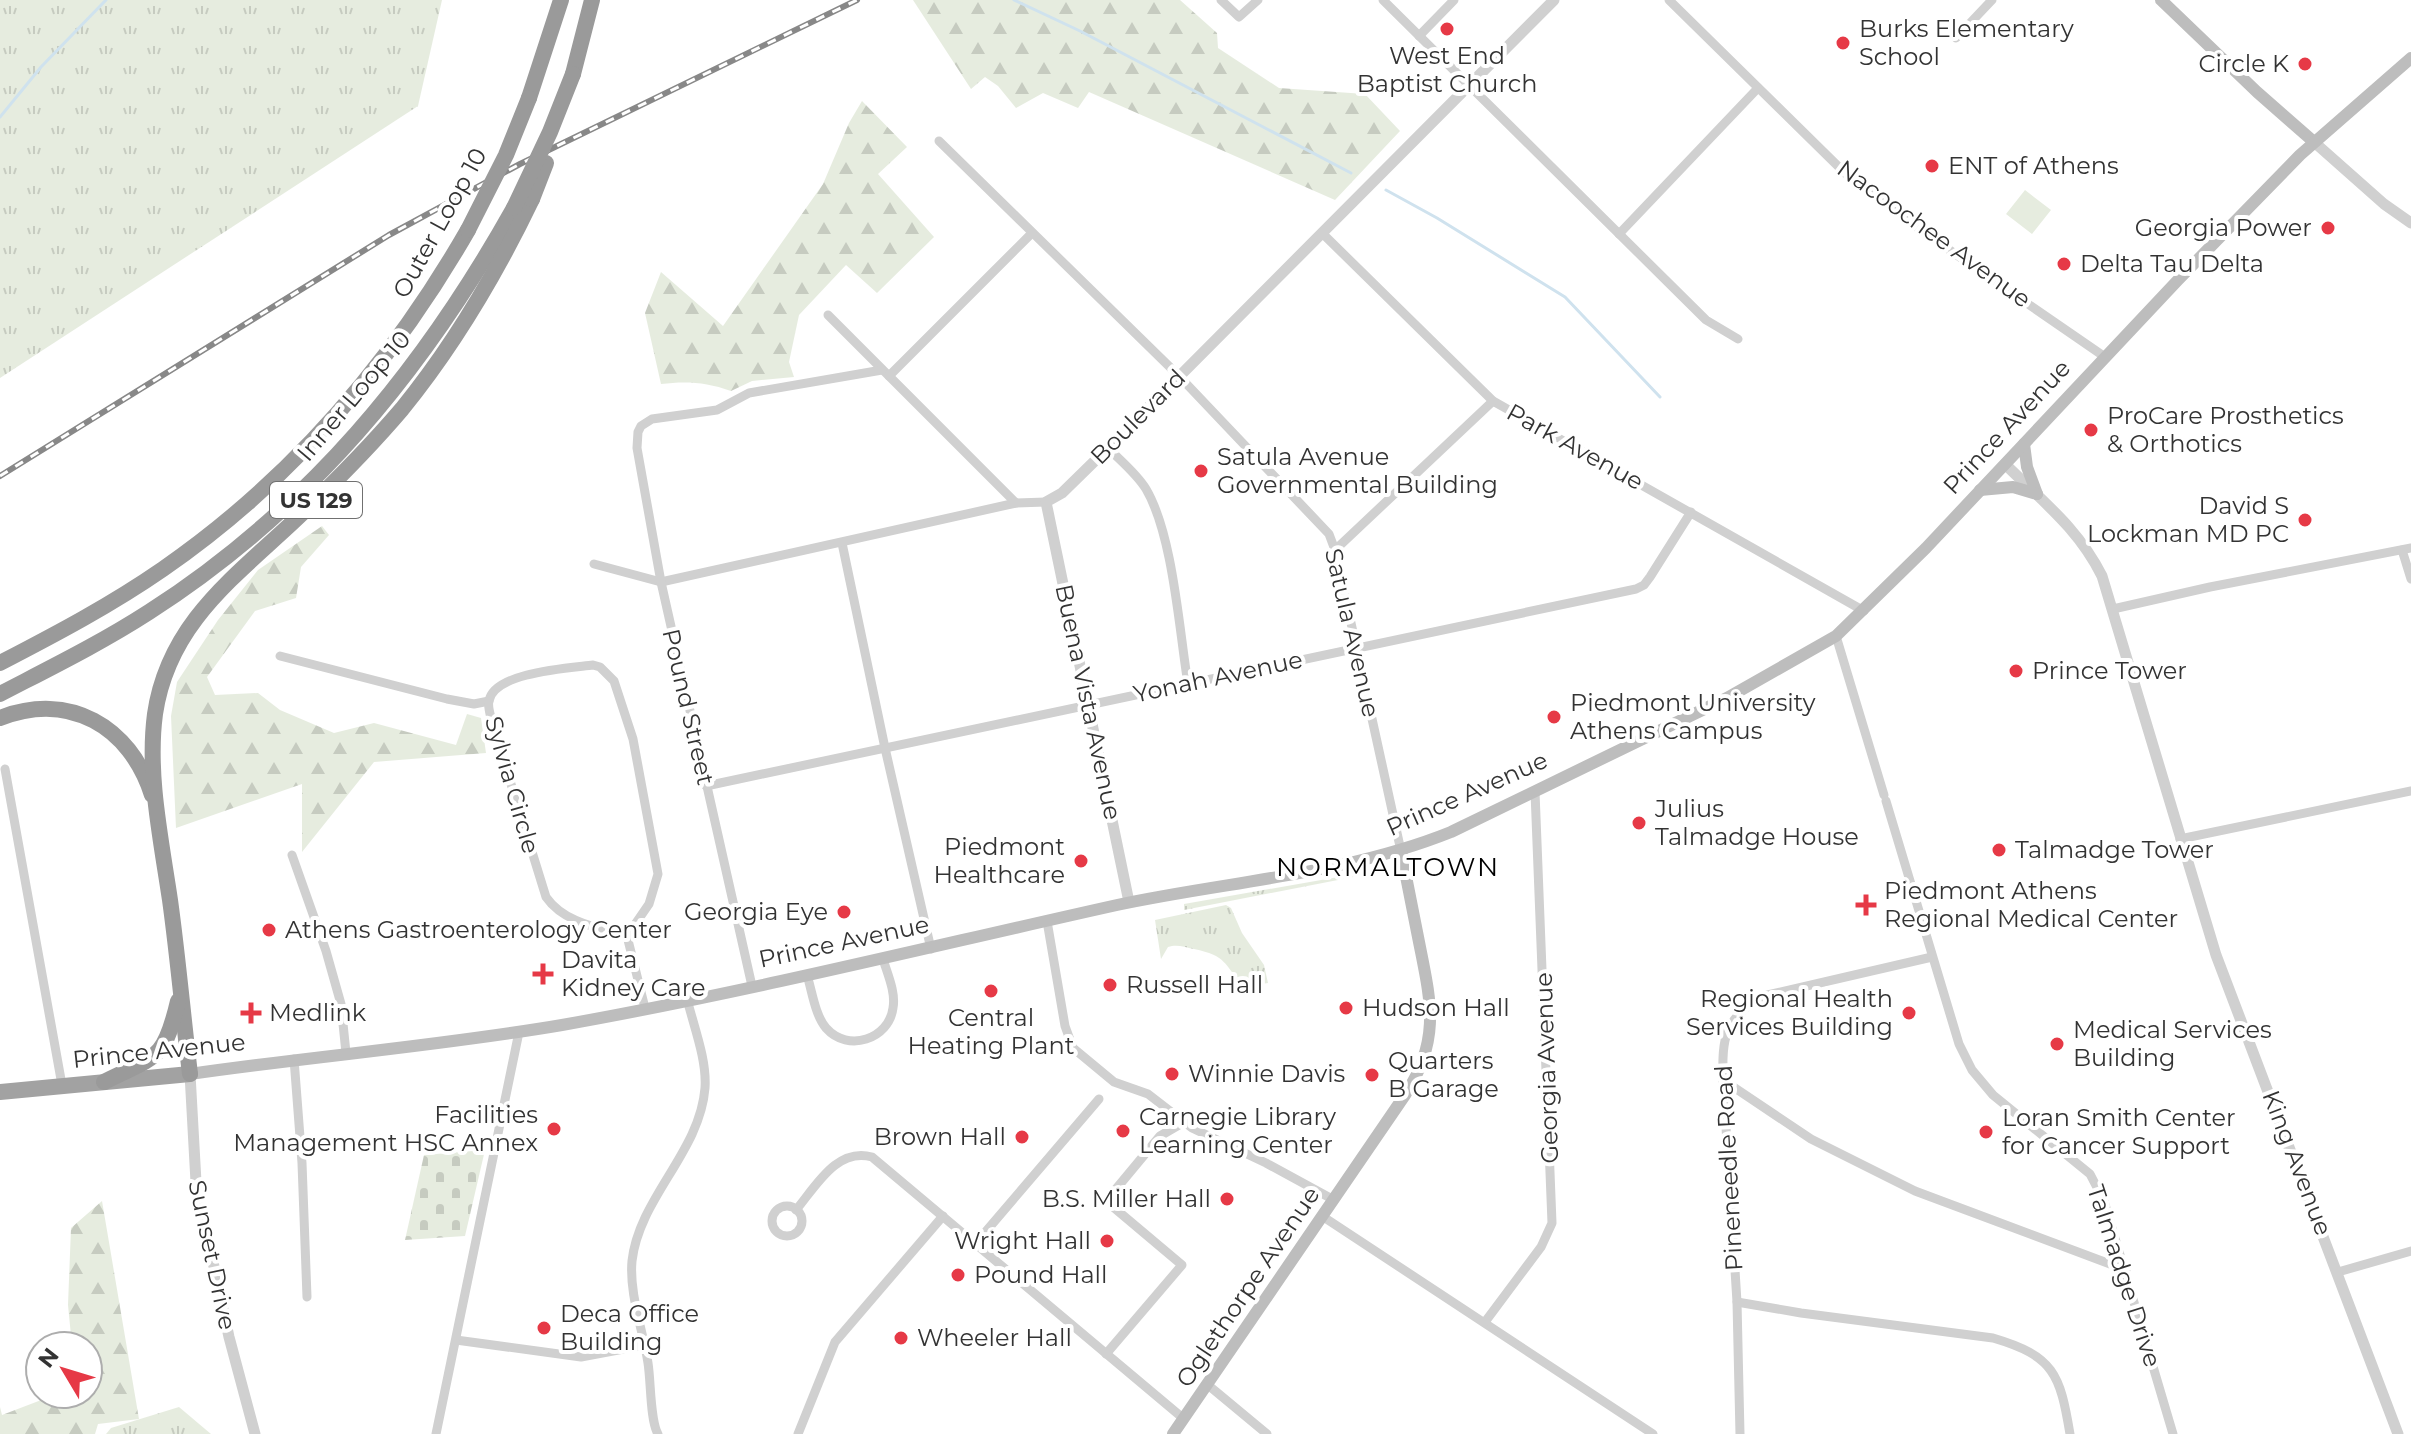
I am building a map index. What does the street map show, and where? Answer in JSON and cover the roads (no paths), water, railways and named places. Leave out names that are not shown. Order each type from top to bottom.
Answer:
[{"type":"highway","name":"Outer Loop 10","points":[[0,663],[83,619],[162,570],[263,489],[327,427],[389,353],[468,230],[497,173],[529,98],[561,0]]},
{"type":"highway","name":"Inner Loop 10","points":[[0,694],[148,613],[215,565],[303,490],[354,438],[424,352],[462,296],[514,208],[573,74],[592,0]]},
{"type":"highway","name":"US 129","points":[[190,1074],[157,813],[153,739],[155,714],[167,669],[186,630],[215,594],[343,474],[402,408],[477,302],[532,199],[556,137],[573,74]]},
{"type":"highway","points":[[0,718],[32,709],[50,708],[64,709],[96,721],[112,732],[135,759],[150,789],[157,813]]},
{"type":"highway","points":[[104,1082],[153,1057],[162,1049],[170,1036],[181,988]]},
{"type":"highway","name":"Prince Avenue","points":[[0,1092],[190,1074]]},
{"type":"main road","points":[[2161,0],[2314,142]]},
{"type":"main road","name":"Prince Avenue","points":[[190,1074],[519,1032],[645,1008],[931,949],[1129,902],[1285,876],[1401,851],[1451,832],[1737,693],[1836,636],[1864,611],[2314,142],[2411,58]]},
{"type":"main road","points":[[2024,444],[2027,467],[2037,494]]},
{"type":"main road","points":[[1980,490],[2013,487],[2037,494]]},
{"type":"main road","name":"Oglethorpe Avenue","points":[[1173,1434],[1414,1081],[1428,1046],[1431,1001],[1401,851]]},
{"type":"street","points":[[1221,0],[1239,17],[1258,0]]},
{"type":"street","points":[[1383,0],[1706,320],[1738,339]]},
{"type":"street","points":[[1419,36],[1454,0]]},
{"type":"street","name":"Boulevard","points":[[1046,502],[1062,493],[1108,448],[1554,0]]},
{"type":"street","name":"Nacoochee Avenue","points":[[1669,0],[1848,176],[1919,229],[2105,357]]},
{"type":"street","points":[[1956,38],[1992,0]]},
{"type":"street","points":[[1619,234],[1758,88]]},
{"type":"street","name":"Satula Avenue","points":[[939,141],[1179,376],[1329,534],[1401,851]]},
{"type":"street","points":[[2314,142],[2384,204],[2411,223]]},
{"type":"street","points":[[885,373],[1032,233]]},
{"type":"street","name":"Park Avenue","points":[[1322,233],[1493,401],[1864,611]]},
{"type":"street","points":[[828,315],[1016,503]]},
{"type":"street","name":"Pound Street","points":[[752,986],[661,582],[637,448],[638,432],[652,419],[717,410],[749,393],[885,373]]},
{"type":"street","points":[[1335,550],[1493,401]]},
{"type":"street","points":[[1108,448],[1141,482],[1155,506],[1165,537],[1188,684]]},
{"type":"street","name":"King Avenue","points":[[2005,464],[2069,524],[2086,546],[2102,576],[2216,955],[2398,1434]]},
{"type":"street","points":[[594,564],[661,582],[1016,503],[1046,502]]},
{"type":"street","name":"Buena Vista Avenue","points":[[1046,502],[1129,902]]},
{"type":"street","name":"Yonah Avenue","points":[[706,786],[1636,589],[1644,585],[1691,512]]},
{"type":"street","points":[[842,543],[931,949]]},
{"type":"street","points":[[2113,609],[2406,549],[2411,579]]},
{"type":"street","name":"Talmadge Drive","points":[[1836,636],[1959,1044],[1972,1070],[1993,1095],[2090,1174],[2104,1201],[2173,1434]]},
{"type":"street","points":[[280,656],[447,699],[474,704],[489,701]]},
{"type":"street","name":"Sylvia Circle","points":[[593,665],[600,667],[614,681],[633,739],[658,874],[649,904],[627,936],[571,919],[552,907],[546,897],[503,762],[489,701],[493,692],[507,681],[593,665]]},
{"type":"street","points":[[5,769],[62,1085]]},
{"type":"street","points":[[2180,839],[2411,791]]},
{"type":"street","name":"Georgia Avenue","points":[[1485,1322],[1541,1247],[1552,1223],[1535,792]]},
{"type":"street","points":[[292,855],[341,1004],[346,1053]]},
{"type":"street","points":[[1047,921],[1065,1026],[1070,1042],[1078,1053],[1118,1084],[1148,1094],[1184,1122],[1334,1200]]},
{"type":"street","points":[[627,936],[645,1008]]},
{"type":"street","name":"Pineneedle Road","points":[[1740,1434],[1737,1302],[1723,1080],[1722,1046],[1728,1028],[1750,1003],[1763,996],[1932,957]]},
{"type":"street","points":[[807,975],[826,1028],[842,1039],[863,1041],[881,1031],[893,1013],[894,1002],[883,959]]},
{"type":"street","points":[[658,1434],[653,1422],[652,1388],[633,1285],[632,1258],[644,1222],[696,1124],[704,1100],[705,1073],[687,999]]},
{"type":"street","points":[[436,1434],[519,1032]]},
{"type":"street","points":[[294,1059],[307,1297]]},
{"type":"street","name":"Sunset Drive","points":[[190,1074],[196,1182],[229,1337],[255,1434]]},
{"type":"street","points":[[1723,1080],[1811,1139],[1915,1191],[2126,1270]]},
{"type":"street","points":[[976,1243],[1099,1099]]},
{"type":"street","points":[[1106,1354],[1182,1265],[1106,1201],[1160,1136],[1184,1122]]},
{"type":"street","points":[[796,1210],[832,1168],[851,1155],[872,1157],[1184,1419]]},
{"type":"street","points":[[798,1434],[835,1342],[943,1216]]},
{"type":"street","points":[[1322,1216],[1653,1434]]},
{"type":"street","points":[[2338,1272],[2411,1251]]},
{"type":"street","points":[[1737,1302],[1993,1338],[2024,1347],[2045,1363],[2059,1383],[2070,1434]]},
{"type":"street","points":[[456,1340],[581,1357],[645,1345]]},
{"type":"street","points":[[1208,1385],[1267,1434]]},
{"type":"waterway","points":[[0,117],[41,67],[106,0]]},
{"type":"waterway","points":[[1014,0],[1080,31],[1351,173]]},
{"type":"waterway","points":[[1386,190],[1565,297],[1660,397]]},
{"type":"railway","points":[[0,476],[389,235],[520,164],[857,0]]},
{"type":"place","name":"West End Baptist Church","points":[[1447,29]]},
{"type":"place","name":"Burks Elementary School","points":[[1843,43]]},
{"type":"place","name":"Circle K","points":[[2305,64]]},
{"type":"place","name":"ENT of Athens","points":[[1932,166]]},
{"type":"place","name":"Georgia Power","points":[[2328,228]]},
{"type":"place","name":"Delta Tau Delta","points":[[2064,264]]},
{"type":"place","name":"ProCare Prosthetics & Orthotics","points":[[2091,430]]},
{"type":"place","name":"Satula Avenue Governmental Building","points":[[1201,471]]},
{"type":"place","name":"David S Lockman MD PC","points":[[2305,520]]},
{"type":"place","name":"Prince Tower","points":[[2016,671]]},
{"type":"place","name":"Piedmont University Athens Campus","points":[[1554,717]]},
{"type":"place","name":"Julius Talmadge House","points":[[1639,823]]},
{"type":"place","name":"Talmadge Tower","points":[[1999,850]]},
{"type":"place","name":"Piedmont Healthcare","points":[[1081,861]]},
{"type":"place","name":"Piedmont Athens Regional Medical Center","points":[[1866,905]]},
{"type":"place","name":"Georgia Eye","points":[[844,912]]},
{"type":"place","name":"Athens Gastroenterology Center","points":[[269,930]]},
{"type":"place","name":"Davita Kidney Care","points":[[543,974]]},
{"type":"place","name":"Russell Hall","points":[[1110,985]]},
{"type":"place","name":"Central Heating Plant","points":[[991,991]]},
{"type":"place","name":"Hudson Hall","points":[[1346,1008]]},
{"type":"place","name":"Medlink","points":[[251,1013]]},
{"type":"place","name":"Regional Health Services Building","points":[[1909,1013]]},
{"type":"place","name":"Medical Services Building","points":[[2057,1044]]},
{"type":"place","name":"Winnie Davis","points":[[1172,1074]]},
{"type":"place","name":"Quarters B Garage","points":[[1372,1075]]},
{"type":"place","name":"Facilities Management HSC Annex","points":[[554,1129]]},
{"type":"place","name":"Carnegie Library Learning Center","points":[[1123,1131]]},
{"type":"place","name":"Loran Smith Center for Cancer Support","points":[[1986,1132]]},
{"type":"place","name":"Brown Hall","points":[[1022,1137]]},
{"type":"place","name":"B.S. Miller Hall","points":[[1227,1199]]},
{"type":"place","name":"Wright Hall","points":[[1107,1241]]},
{"type":"place","name":"Pound Hall","points":[[958,1275]]},
{"type":"place","name":"Deca Office Building","points":[[544,1328]]},
{"type":"place","name":"Wheeler Hall","points":[[901,1338]]},
{"type":"district","name":"NORMALTOWN","points":[[1388,867]]}]
